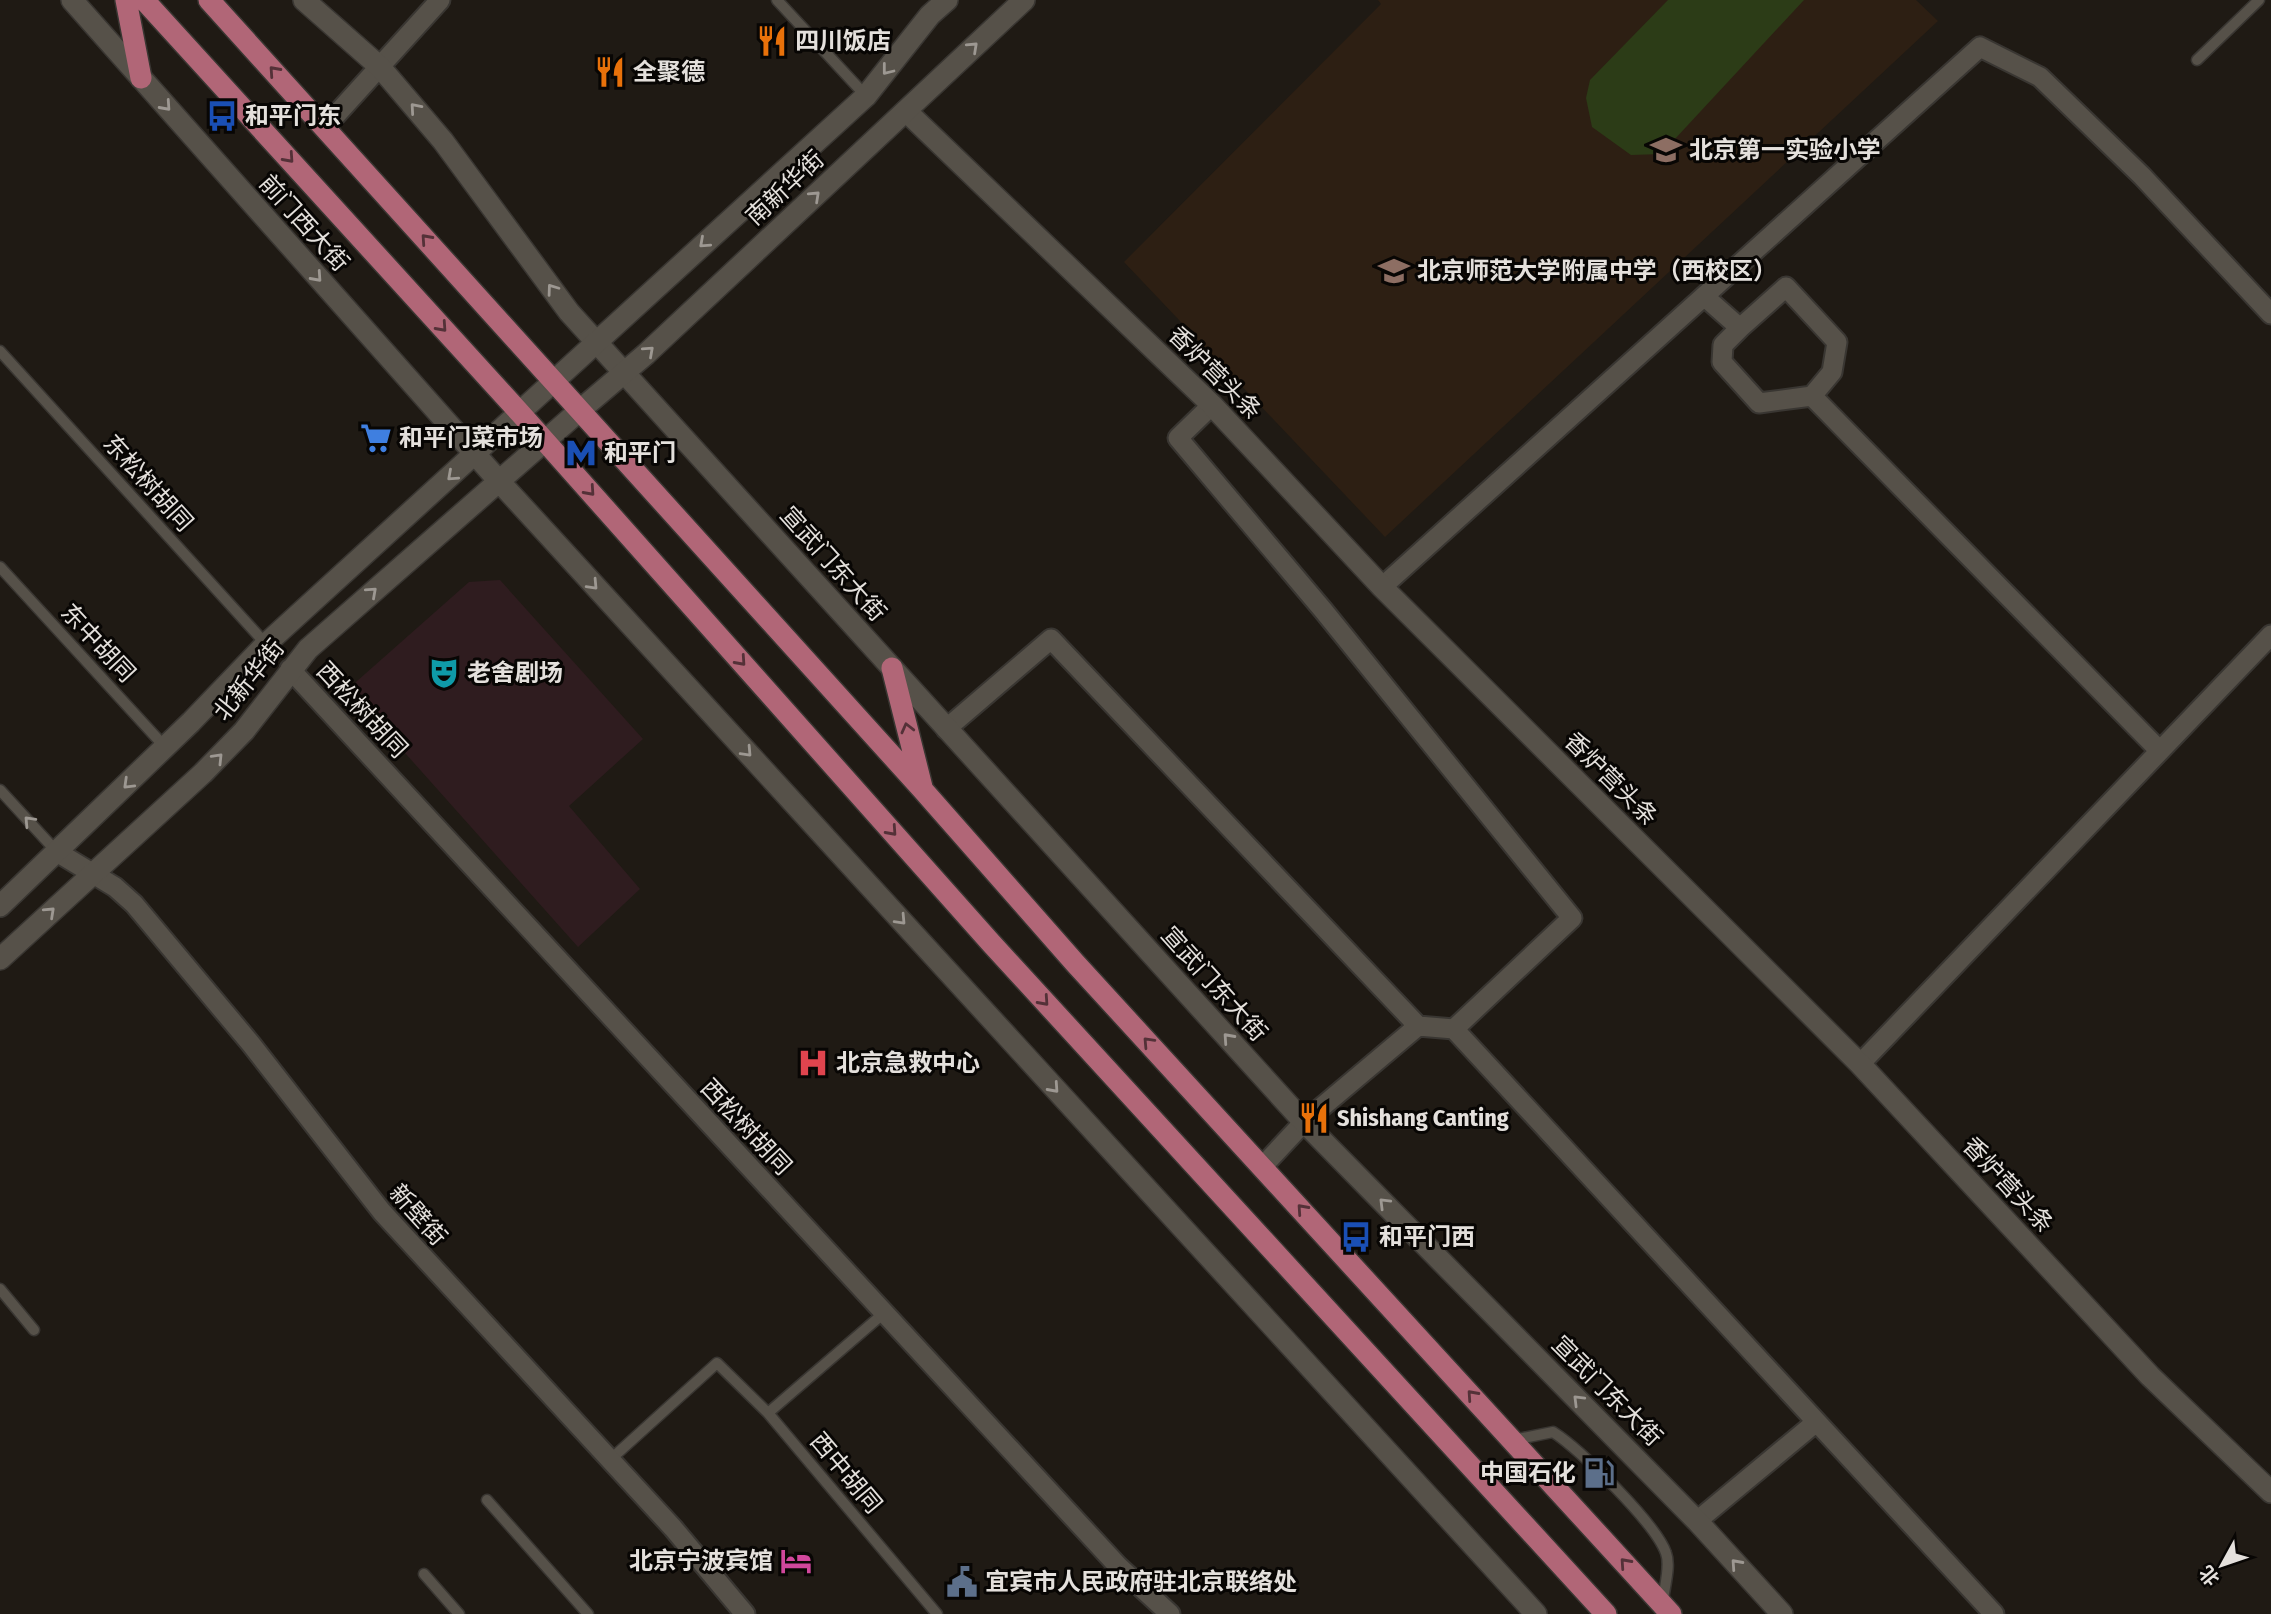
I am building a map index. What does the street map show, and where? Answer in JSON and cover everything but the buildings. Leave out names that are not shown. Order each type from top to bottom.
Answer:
[{"type":"main road","points":[[126,0],[141,78]]},
{"type":"main road","name":"前门西大街","points":[[144,0],[545,440]]},
{"type":"main road","points":[[209,0],[922,789],[1075,963],[1667,1610]]},
{"type":"main road","points":[[545,440],[991,943],[1606,1614]]},
{"type":"main road","points":[[892,668],[922,789]]},
{"type":"street","name":"前门西大街","points":[[72,0],[498,480]]},
{"type":"street","points":[[304,0],[380,67],[443,141],[569,312],[597,341]]},
{"type":"street","points":[[325,127],[440,0]]},
{"type":"street","name":"南新华街","points":[[520,413],[866,96],[930,15],[947,0]]},
{"type":"street","name":"南新华街","points":[[545,440],[625,372],[1024,0]]},
{"type":"street","points":[[1381,587],[1980,47],[2040,76],[2141,176],[2271,314]]},
{"type":"street","name":"香炉营头条","points":[[906,111],[1212,405],[1381,587],[1860,1064],[2150,1376],[2271,1492]]},
{"type":"street","points":[[1786,287],[1837,342],[1832,372],[1812,396],[1759,403],[1722,362],[1723,345],[1786,287]]},
{"type":"street","points":[[1705,297],[1741,328]]},
{"type":"street","name":"宣武门东大街","points":[[597,341],[1304,1122],[1697,1521],[1782,1614]]},
{"type":"street","points":[[1812,396],[2159,750]]},
{"type":"street","points":[[1212,405],[1178,438],[1324,610],[1572,918],[1454,1029]]},
{"type":"street","name":"北新华街","points":[[0,906],[165,747],[266,644],[520,413]]},
{"type":"street","name":"北新华街","points":[[0,958],[203,773],[244,731],[290,669],[309,649],[545,440]]},
{"type":"street","points":[[498,480],[1536,1614]]},
{"type":"street","points":[[1860,1064],[2271,635]]},
{"type":"street","points":[[946,729],[1051,639],[1418,1026],[1454,1029],[1994,1614]]},
{"type":"street","name":"西松树胡同","points":[[290,669],[1158,1611]]},
{"type":"street","name":"新壁街","points":[[57,852],[115,887],[134,904],[251,1044],[382,1212],[611,1459],[744,1614]]},
{"type":"street","points":[[1263,1166],[1304,1122],[1418,1026]]},
{"type":"street","points":[[1697,1521],[1815,1423]]},
{"type":"lane","points":[[776,0],[866,96]]},
{"type":"lane","points":[[2197,60],[2259,0]]},
{"type":"lane","name":"东松树胡同","points":[[0,351],[266,644]]},
{"type":"lane","name":"东中胡同","points":[[0,567],[165,747]]},
{"type":"lane","points":[[0,790],[57,852]]},
{"type":"lane","points":[[0,1289],[34,1330]]},
{"type":"lane","points":[[768,1413],[884,1313]]},
{"type":"lane","name":"西中胡同","points":[[611,1459],[717,1363],[768,1413],[937,1614]]},
{"type":"lane","points":[[1513,1440],[1553,1432],[1573,1445],[1657,1535],[1668,1555],[1667,1610]]},
{"type":"lane","points":[[487,1500],[588,1614]]},
{"type":"lane","points":[[424,1574],[459,1614]]},
{"type":"shaded area","name":"北京师范大学附属中学（西校区）","points":[[1378,0],[1916,0],[1938,21],[1385,537],[1124,262],[1381,4]]},
{"type":"shaded area","points":[[500,580],[643,739],[569,806],[640,889],[578,947],[348,689],[469,582]]},
{"type":"green space","points":[[1668,0],[1804,0],[1661,154],[1631,155],[1592,127],[1586,98],[1590,80]]},
{"type":"place","name":"四川饭店","points":[[772,41]]},
{"type":"place","name":"全聚德","points":[[610,72]]},
{"type":"place","name":"和平门东","points":[[222,116]]},
{"type":"place","name":"北京第一实验小学","points":[[1666,150]]},
{"type":"place","name":"北京师范大学附属中学（西校区）","points":[[1394,271]]},
{"type":"place","name":"和平门菜市场","points":[[376,438]]},
{"type":"place","name":"和平门","points":[[581,453]]},
{"type":"place","name":"老舍剧场","points":[[444,673]]},
{"type":"place","name":"北京急救中心","points":[[813,1063]]},
{"type":"place","name":"Shishang Canting","points":[[1314,1118]]},
{"type":"place","name":"和平门西","points":[[1356,1237]]},
{"type":"place","name":"中国石化","points":[[1599,1473]]},
{"type":"place","name":"北京宁波宾馆","points":[[796,1561]]},
{"type":"place","name":"宜宾市人民政府驻北京联络处","points":[[962,1582]]}]
